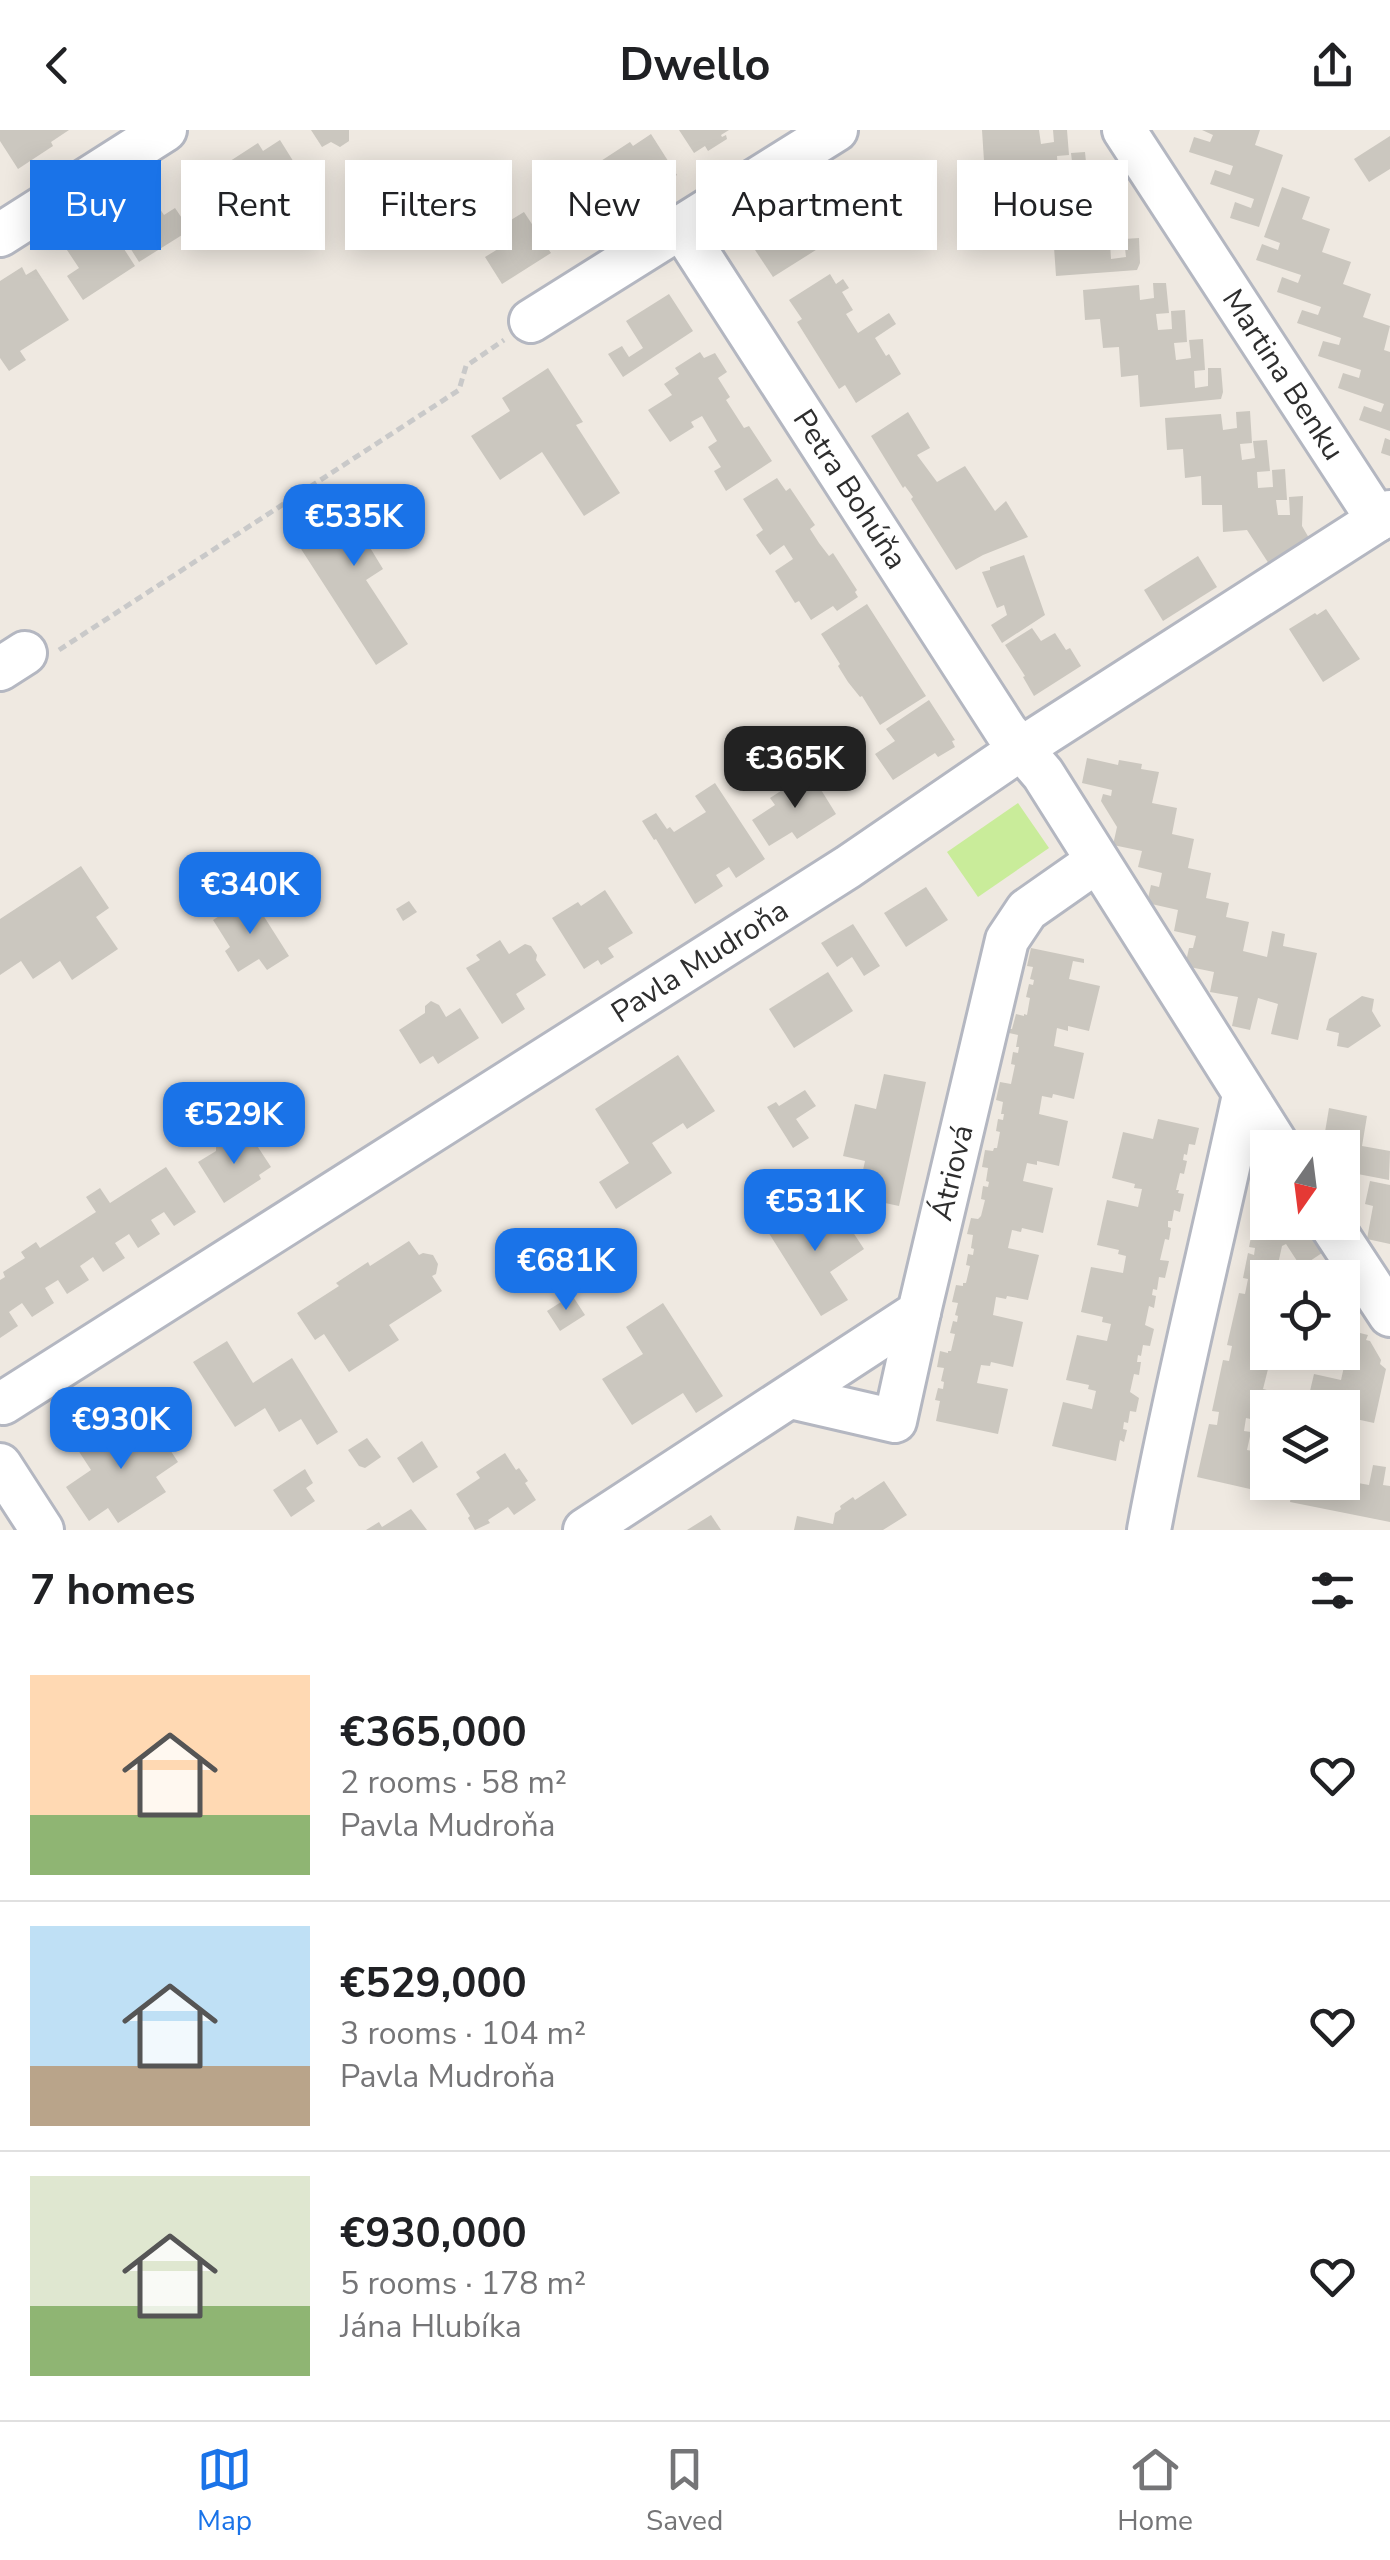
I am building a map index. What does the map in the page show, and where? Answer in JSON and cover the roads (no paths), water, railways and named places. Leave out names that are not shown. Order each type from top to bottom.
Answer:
[{"type":"street","points":[[0,235],[165,130]]},
{"type":"street","points":[[532,322],[836,130]]},
{"type":"street","name":"Martina Benku","points":[[1124,130],[1384,516]]},
{"type":"street","name":"Petra Bohúňa","points":[[681,227],[1006,730],[1022,748]]},
{"type":"street","name":"Pavla Mudroňa","points":[[3,1403],[848,867],[1022,748],[1384,516]]},
{"type":"street","points":[[1022,748],[1267,1130]]},
{"type":"street","name":"Átriová","points":[[791,1398],[895,1421],[1007,940],[1027,910],[1097,861]]},
{"type":"street","points":[[1149,1530],[1170,1416],[1244,1095]]},
{"type":"street","points":[[1342,1240],[1390,1315]]},
{"type":"street","points":[[585,1530],[919,1312]]},
{"type":"street","points":[[0,1465],[42,1530]]}]
